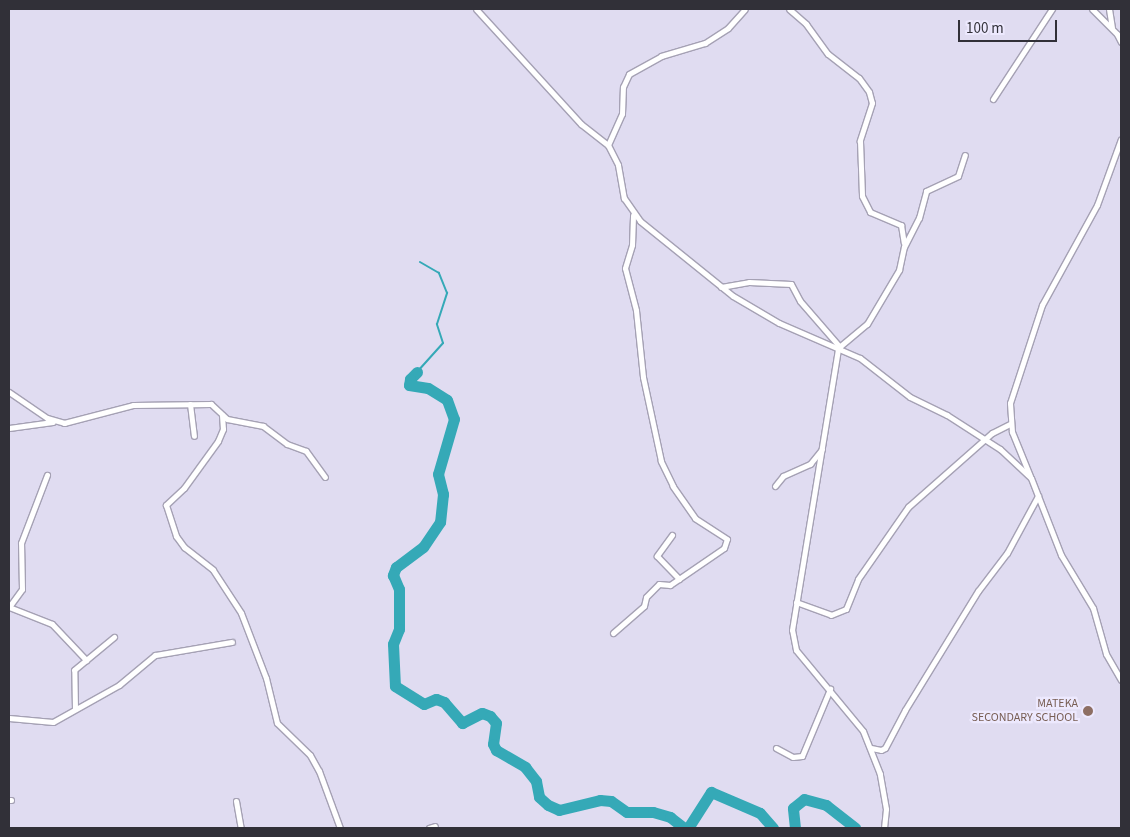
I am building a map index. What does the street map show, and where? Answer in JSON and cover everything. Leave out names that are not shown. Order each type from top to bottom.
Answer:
[{"type":"street","points":[[476,9],[581,124],[608,145],[615,156],[624,198],[633,214],[721,287],[779,323],[860,358],[910,397],[948,415],[1000,450],[1031,478]]},
{"type":"street","points":[[608,145],[622,114],[623,87],[629,74],[661,56],[705,43],[728,28],[745,9]]},
{"type":"street","points":[[789,9],[806,24],[828,54],[859,78],[868,92],[872,103],[860,141],[862,196],[870,212],[901,226],[904,245]]},
{"type":"street","points":[[993,100],[1052,9]]},
{"type":"street","points":[[1092,9],[1112,28],[1121,42]]},
{"type":"street","points":[[1109,9],[1112,28]]},
{"type":"street","points":[[1121,139],[1097,205],[1042,305],[1010,403],[1010,424],[1061,555],[1093,608],[1106,654],[1121,680]]},
{"type":"street","points":[[884,828],[884,796],[871,748],[858,721],[796,650],[792,630],[807,521],[823,448],[839,348],[867,324],[899,270],[904,245],[919,218],[926,191],[958,176],[965,156]]},
{"type":"street","points":[[613,633],[644,606],[646,597],[659,584],[669,585],[679,579],[724,548],[727,539],[695,518],[673,486],[661,461],[643,377],[636,310],[625,268],[632,244],[633,214]]},
{"type":"street","points":[[721,287],[749,282],[790,284],[800,301],[839,348]]},
{"type":"street","points":[[9,392],[54,422]]},
{"type":"street","points":[[190,404],[194,436]]},
{"type":"street","points":[[9,428],[54,422],[64,423],[133,405],[211,404],[222,416],[232,421],[268,428],[287,444],[306,451],[325,477]]},
{"type":"street","points":[[222,416],[223,429],[218,441],[198,465],[188,483],[166,505],[176,536],[184,547],[213,570],[241,613],[266,678],[277,723],[310,756],[319,771],[340,828]]},
{"type":"street","points":[[796,602],[831,615],[846,609],[858,579],[904,513],[992,432],[1010,424]]},
{"type":"street","points":[[775,486],[783,476],[810,464],[823,448]]},
{"type":"street","points":[[47,475],[21,543],[24,581],[9,607],[52,624],[86,660]]},
{"type":"street","points":[[871,748],[881,750],[885,748],[904,710],[974,598],[1011,546],[1038,496]]},
{"type":"street","points":[[672,535],[658,556],[679,579]]},
{"type":"street","points":[[75,709],[74,670],[114,637]]},
{"type":"street","points":[[9,718],[47,724],[119,685],[155,655],[232,642]]},
{"type":"street","points":[[776,748],[793,757],[802,756],[830,689]]},
{"type":"street","points":[[236,801],[242,828]]},
{"type":"waterway","points":[[417,372],[443,343],[437,324],[447,293],[439,273],[420,262]]},
{"type":"waterway","points":[[417,372],[410,379],[409,385],[428,388],[447,400],[454,419],[438,474],[443,494],[440,522],[423,547],[396,567],[393,575],[399,589],[399,629],[393,644],[395,686],[424,704],[436,699],[444,702],[462,723],[482,713],[490,716],[496,723],[493,744],[496,750],[525,767],[536,781],[539,797],[548,805],[559,810],[600,800],[611,801],[627,812],[653,812],[670,817],[684,828]]},
{"type":"waterway","points":[[688,828],[711,792],[760,813],[773,828]]},
{"type":"waterway","points":[[795,828],[793,808],[804,799],[826,805],[855,828]]},
{"type":"place","name":"MATEKA SECONDARY SCHOOL","points":[[1088,711]]}]
